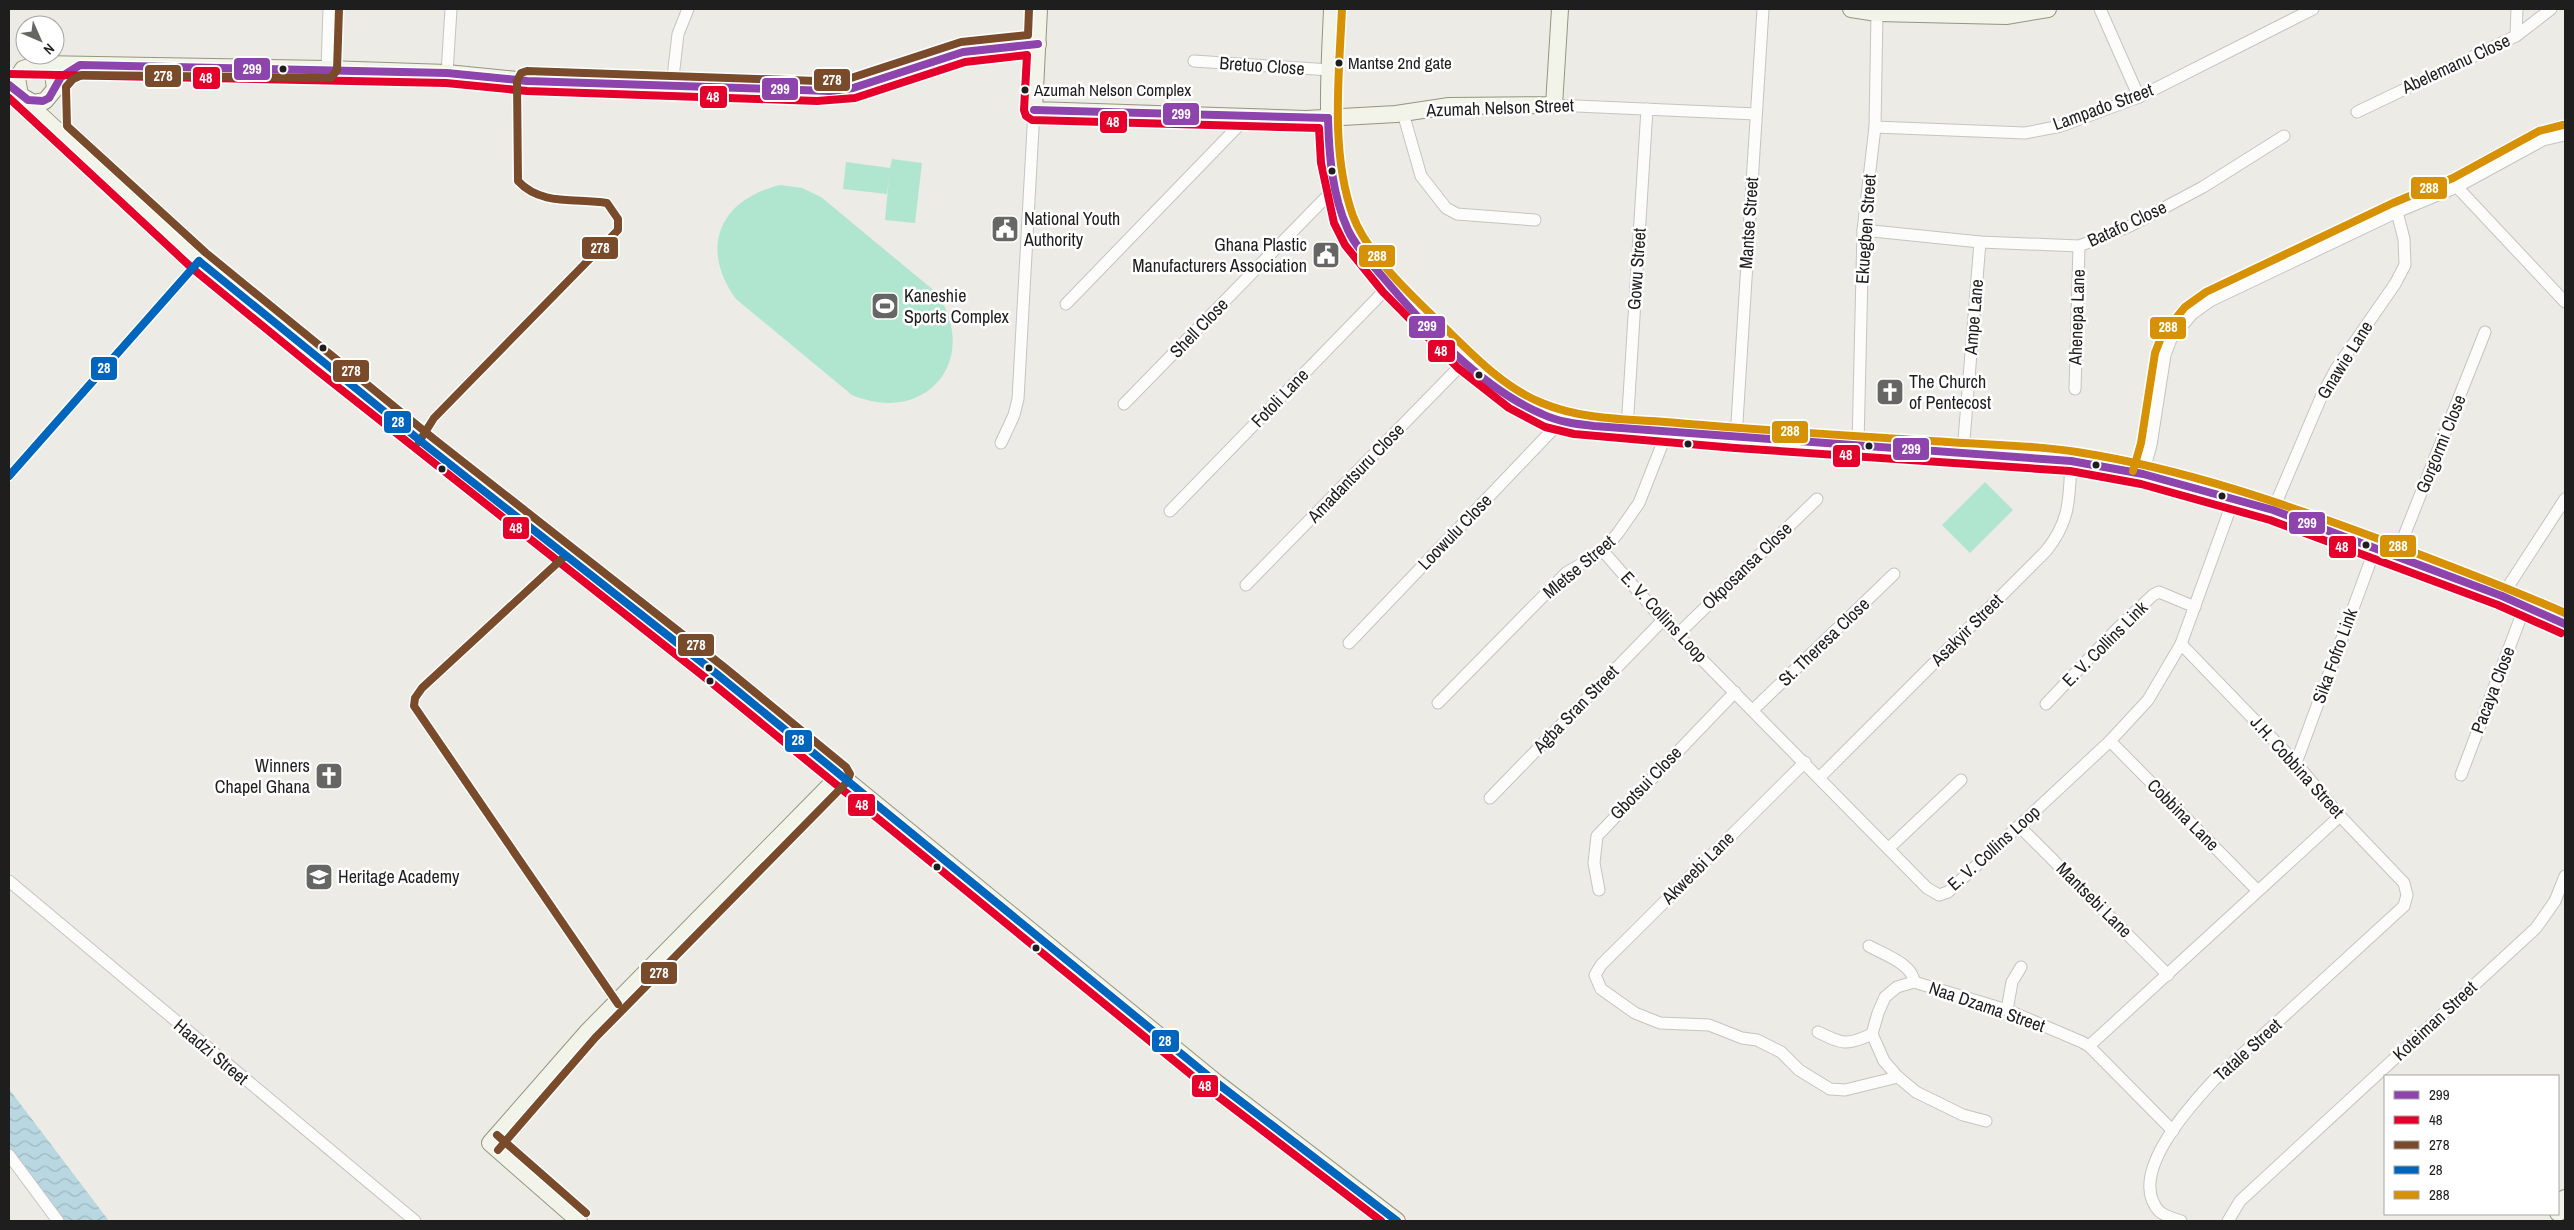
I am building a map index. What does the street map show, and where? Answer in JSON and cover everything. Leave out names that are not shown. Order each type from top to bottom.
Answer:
[{"type":"street","points":[[327,69],[329,9]]},
{"type":"street","points":[[447,73],[451,9]]},
{"type":"street","points":[[672,86],[678,34],[688,9]]},
{"type":"street","points":[[1001,443],[1014,415],[1018,399],[1038,44],[1038,9]]},
{"type":"street","points":[[1332,9],[1328,118],[1329,149],[1344,221],[1353,239],[1390,285],[1465,361],[1514,400],[1536,412],[1561,421],[1627,429],[2071,461],[2143,474],[2273,510],[2502,596],[2565,624]]},
{"type":"street","points":[[1554,104],[1560,9]]},
{"type":"street","name":"Mantse Street","points":[[1736,438],[1762,9]]},
{"type":"street","points":[[1851,9],[1877,13],[1911,11],[2006,16],[2048,9]]},
{"type":"street","points":[[2100,9],[2138,97]]},
{"type":"street","points":[[2516,36],[2517,9]]},
{"type":"street","name":"Abelemanu Close","points":[[2357,112],[2516,36],[2551,9]]},
{"type":"street","name":"Lampado Street","points":[[1875,126],[2024,133],[2061,126],[2138,97],[2306,10]]},
{"type":"street","name":"Ekuegben Street","points":[[1858,446],[1863,230],[1875,126],[1877,13]]},
{"type":"street","points":[[1038,44],[963,52],[842,90],[527,81],[447,73],[327,69],[36,65],[23,69],[17,78],[17,93],[199,261],[428,447],[673,639],[1217,1084],[1397,1221]]},
{"type":"street","name":"Bretuo Close","points":[[1194,61],[1330,70]]},
{"type":"street","points":[[36,65],[52,73],[55,86],[57,130]]},
{"type":"street","points":[[17,93],[34,103],[44,101],[68,71],[80,66]]},
{"type":"street","name":"Azumah Nelson Street","points":[[1034,110],[1328,118],[1403,113],[1448,106],[1554,104],[1756,114]]},
{"type":"street","name":"Gowu Street","points":[[1627,429],[1647,109]]},
{"type":"street","points":[[1403,113],[1419,171],[1448,210],[1457,214],[1535,220]]},
{"type":"street","points":[[1066,304],[1247,117]]},
{"type":"street","points":[[2143,474],[2151,445],[2165,355],[2179,327],[2210,301],[2397,212],[2457,187],[2543,140],[2565,135]]},
{"type":"street","name":"Batafo Close","points":[[1863,230],[1980,242],[2079,246],[2130,226],[2166,207],[2284,136]]},
{"type":"street","name":"Shell Close","points":[[1124,404],[1336,187]]},
{"type":"street","points":[[2457,187],[2565,302]]},
{"type":"street","name":"Gnawie Lane","points":[[2273,510],[2322,395],[2336,369],[2395,284],[2405,265],[2405,247],[2397,212]]},
{"type":"street","name":"Ampe Lane","points":[[1963,452],[1980,242]]},
{"type":"street","name":"Ahenepa Lane","points":[[2075,389],[2079,246]]},
{"type":"street","name":"Fotoli Lane","points":[[1170,511],[1390,285]]},
{"type":"street","name":"Gorgormi Close","points":[[2396,556],[2485,332]]},
{"type":"street","name":"Amadantsuru Close","points":[[1246,585],[1465,361]]},
{"type":"street","name":"Loowulu Close","points":[[1349,643],[1561,421]]},
{"type":"street","name":"Mletse Street","points":[[1438,703],[1566,573],[1603,551],[1640,503],[1667,432]]},
{"type":"street","name":"Asakyir Street","points":[[1820,777],[2046,551],[2060,534],[2069,512],[2071,461]]},
{"type":"street","name":"E. V. Collins Loop","points":[[1603,551],[1663,620],[1754,710],[1927,888],[1939,895],[1948,892],[2019,826],[2110,741],[2148,700],[2181,644],[2234,498]]},
{"type":"street","name":"Okposansa Close","points":[[1678,634],[1817,499]]},
{"type":"street","points":[[2502,596],[2565,499]]},
{"type":"street","name":"Sika Fofro Link","points":[[2296,763],[2375,549]]},
{"type":"street","name":"St. Theresa Close","points":[[1754,710],[1894,574]]},
{"type":"street","name":"E. V. Collins Link","points":[[2046,704],[2116,630],[2153,595],[2158,592],[2166,594],[2195,607]]},
{"type":"street","name":"Pacaya Close","points":[[2461,775],[2526,606]]},
{"type":"street","name":"Agba Sran Street","points":[[1490,798],[1663,620]]},
{"type":"street","name":"J.H. Cobbina Street","points":[[2181,644],[2296,763],[2340,816],[2404,883],[2407,894]]},
{"type":"street","name":"Gbotsui Close","points":[[1599,890],[1594,863],[1597,836],[1735,692]]},
{"type":"street","name":"Cobbina Lane","points":[[2110,741],[2257,890]]},
{"type":"street","name":"Akweebi Lane","points":[[1804,762],[1607,959],[1595,976],[1601,988],[1618,1002],[1648,1020],[1673,1024],[1709,1025],[1742,1038],[1757,1040],[1781,1052],[1799,1070],[1830,1089],[1845,1090],[1898,1078]]},
{"type":"street","points":[[579,1221],[490,1142],[588,1032],[840,775]]},
{"type":"street","points":[[1889,848],[1961,780]]},
{"type":"street","points":[[2173,1131],[2088,1046],[2340,816]]},
{"type":"street","name":"Mantsebi Lane","points":[[2019,826],[2168,974]]},
{"type":"street","name":"Koteiman Street","points":[[2228,1221],[2240,1201],[2536,928],[2555,901],[2565,876]]},
{"type":"street","name":"Haadzi Street","points":[[9,881],[415,1221]]},
{"type":"street","name":"Tatale Street","points":[[2181,1221],[2161,1213],[2151,1198],[2149,1181],[2164,1144],[2214,1080],[2404,906],[2407,894]]},
{"type":"street","points":[[1869,946],[1904,966],[1914,976],[1914,982]]},
{"type":"street","points":[[2007,1010],[2012,982],[2021,967]]},
{"type":"street","name":"Naa Dzama Street","points":[[1872,1034],[1885,997],[1897,987],[1914,982],[2007,1010],[2088,1046]]},
{"type":"street","points":[[1818,1032],[1839,1043],[1848,1044],[1872,1034],[1884,1061],[1898,1078],[1916,1092],[1937,1103],[1986,1121]]},
{"type":"street","points":[[9,1155],[58,1221]]},
{"type":"street","points":[[2559,1212],[2565,1198]]},
{"type":"green space","points":[[892,159],[922,163],[915,223],[885,220],[889,178],[887,194],[843,189],[846,162],[890,168]]},
{"type":"green space","points":[[780,185],[802,188],[821,197],[937,293],[949,318],[953,342],[949,363],[939,381],[923,394],[903,402],[879,402],[852,395],[736,299],[725,280],[719,262],[718,244],[721,228],[730,214],[742,202],[759,192]]},
{"type":"green space","points":[[1985,482],[2013,510],[1970,553],[1942,525]]},
{"type":"water","points":[[9,1089],[109,1221],[60,1221],[9,1148]]},
{"type":"transit line","name":"278","points":[[339,9],[337,70],[331,78],[82,75],[73,79],[66,87],[67,126],[206,253],[434,439],[724,667],[846,767],[850,774],[847,782],[595,1038],[498,1150]]},
{"type":"transit line","name":"278","points":[[419,442],[434,418],[618,230],[618,219],[607,203],[548,198],[527,189],[518,181],[517,81],[521,73],[527,71],[817,81],[851,78],[961,42],[1028,35],[1029,9]]},
{"type":"transit line","name":"288","points":[[1342,9],[1338,87],[1339,140],[1341,166],[1353,216],[1368,245],[1416,300],[1487,368],[1527,396],[1558,409],[1609,418],[2029,447],[2117,459],[2196,478],[2311,514],[2477,576],[2565,613]]},
{"type":"transit line","name":"299","points":[[9,85],[28,100],[43,101],[49,98],[61,77],[80,65],[447,73],[527,81],[830,91],[853,88],[963,52],[1038,44]]},
{"type":"transit line","name":"48","points":[[9,74],[446,83],[527,91],[817,101],[855,98],[965,62],[1027,55],[1024,110],[1026,116],[1032,120],[1319,128],[1321,163],[1334,223],[1345,245],[1383,292],[1458,368],[1509,408],[1545,427],[1574,434],[1735,448],[2070,471],[2141,484],[2270,520],[2498,605],[2561,633]]},
{"type":"transit line","name":"48","points":[[9,98],[193,269],[314,368],[712,683],[1211,1091],[1381,1221]]},
{"type":"transit line","name":"299","points":[[1034,110],[1328,118]]},
{"type":"transit line","name":"299","points":[[1328,118],[1329,146],[1338,203],[1348,230],[1359,248],[1416,315],[1455,354],[1476,372],[1519,403],[1548,417],[1594,426],[2071,461],[2143,474],[2273,510],[2502,596],[2565,624]]},
{"type":"transit line","name":"288","points":[[2133,471],[2141,443],[2155,353],[2162,335],[2185,307],[2206,292],[2393,203],[2453,178],[2539,131],[2563,125]]},
{"type":"transit line","name":"28","points":[[199,261],[428,447],[718,675],[1217,1083],[1397,1221]]},
{"type":"transit line","name":"28","points":[[9,476],[199,261]]},
{"type":"transit line","name":"278","points":[[565,556],[422,688],[415,698],[414,706],[618,1004]]},
{"type":"transit line","name":"278","points":[[497,1135],[586,1213]]},
{"type":"place","name":"Mantse 2nd gate","points":[[1339,63]]},
{"type":"place","name":"Azumah Nelson Complex","points":[[1025,90]]},
{"type":"place","name":"National Youth Authority","points":[[1005,229]]},
{"type":"place","name":"Ghana Plastic Manufacturers Association","points":[[1326,255]]},
{"type":"place","name":"Kaneshie Sports Complex","points":[[885,306]]},
{"type":"place","name":"The Church of Pentecost","points":[[1890,392]]},
{"type":"place","name":"Winners Chapel Ghana","points":[[329,776]]},
{"type":"place","name":"Heritage Academy","points":[[319,877]]}]
